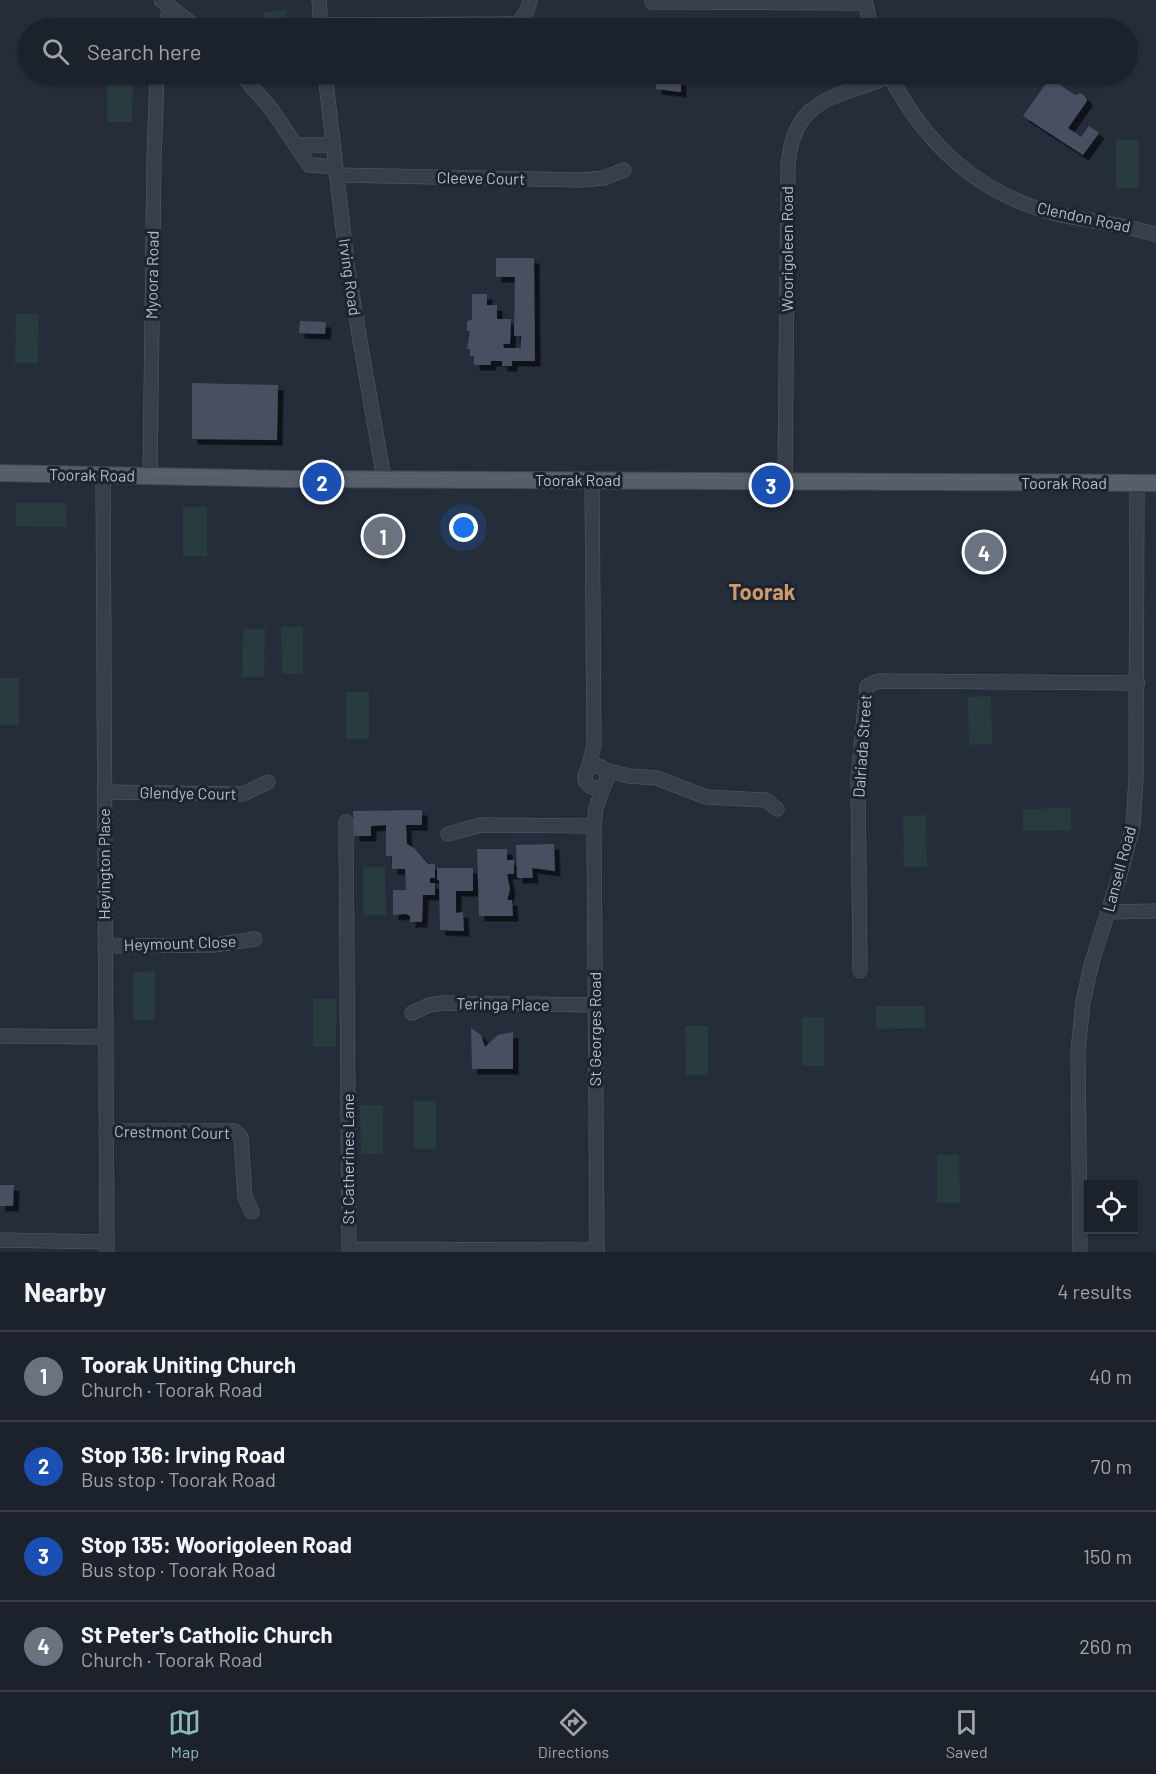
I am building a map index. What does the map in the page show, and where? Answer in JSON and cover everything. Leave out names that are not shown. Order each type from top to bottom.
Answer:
[{"type":"main road","name":"Toorak Road","points":[[0,473],[384,479],[1156,483]]},
{"type":"street","points":[[320,0],[321,18]]},
{"type":"street","points":[[523,18],[530,0]]},
{"type":"street","points":[[652,2],[865,1],[869,18]]},
{"type":"street","points":[[165,18],[166,3]]},
{"type":"street","points":[[166,3],[185,18]]},
{"type":"street","name":"Myoora Road","points":[[150,476],[156,84]]},
{"type":"street","points":[[250,84],[297,145],[332,145]]},
{"type":"street","name":"Irving Road","points":[[326,84],[335,171],[360,344],[384,479]]},
{"type":"street","name":"Woorigoleen Road","points":[[785,481],[788,167],[793,134],[801,119],[824,100],[866,84]]},
{"type":"street","name":"Clendon Road","points":[[895,84],[931,138],[952,161],[976,179],[1041,210],[1156,234]]},
{"type":"street","name":"Cleeve Court","points":[[297,145],[309,165],[335,171],[581,180],[604,178],[624,170]]},
{"type":"street","name":"Heyington Place","points":[[103,475],[107,1247]]},
{"type":"street","points":[[592,480],[594,745],[585,775],[588,785],[594,788],[604,777],[657,778],[705,797],[766,800],[777,809]]},
{"type":"street","name":"Lansell Road","points":[[1080,1252],[1078,1051],[1083,1002],[1092,962],[1133,825],[1138,683],[1137,483]]},
{"type":"street","name":"Dalriada Street","points":[[860,971],[858,779],[867,686],[878,681],[1138,683]]},
{"type":"street","points":[[594,745],[604,777]]},
{"type":"street","points":[[588,769],[596,765],[604,777]]},
{"type":"street","name":"St Georges Road","points":[[597,1251],[594,826],[604,777]]},
{"type":"street","name":"Glendye Court","points":[[104,792],[243,794],[268,782]]},
{"type":"street","name":"St Georges Road","points":[[588,785],[596,808]]},
{"type":"street","name":"St Catherines Lane","points":[[346,822],[349,1249],[597,1251]]},
{"type":"street","points":[[448,834],[481,825],[594,826]]},
{"type":"street","points":[[1108,912],[1156,911]]},
{"type":"street","name":"Heymount Close","points":[[105,946],[214,945],[255,939]]},
{"type":"street","name":"Teringa Place","points":[[412,1013],[429,1005],[443,1003],[595,1005]]},
{"type":"street","points":[[0,1036],[105,1038]]},
{"type":"street","name":"Crestmont Court","points":[[106,1131],[243,1130],[246,1202],[252,1212]]},
{"type":"street","points":[[0,1240],[107,1247]]},
{"type":"shaded area","points":[[286,10],[286,18],[264,18],[264,12]]},
{"type":"shaded area","points":[[107,84],[133,84],[132,122],[107,122]]},
{"type":"shaded area","points":[[1116,140],[1139,140],[1139,188],[1116,188]]},
{"type":"shaded area","points":[[16,314],[39,314],[38,363],[15,363]]},
{"type":"shaded area","points":[[16,503],[67,503],[66,527],[16,526]]},
{"type":"shaded area","points":[[183,507],[207,507],[207,556],[183,556]]},
{"type":"shaded area","points":[[281,627],[303,627],[303,674],[282,674]]},
{"type":"shaded area","points":[[243,629],[265,629],[264,677],[242,677]]},
{"type":"shaded area","points":[[0,678],[19,678],[19,725],[0,725]]},
{"type":"shaded area","points":[[346,692],[369,692],[369,739],[346,739]]},
{"type":"shaded area","points":[[991,696],[992,744],[969,745],[968,697]]},
{"type":"shaded area","points":[[1071,808],[1071,830],[1023,831],[1023,809]]},
{"type":"shaded area","points":[[926,815],[927,867],[904,867],[903,816]]},
{"type":"shaded area","points":[[363,867],[385,867],[386,915],[363,915]]},
{"type":"shaded area","points":[[155,971],[155,1020],[133,1020],[133,972]]},
{"type":"shaded area","points":[[313,999],[336,999],[336,1047],[313,1047]]},
{"type":"shaded area","points":[[876,1006],[925,1006],[925,1028],[876,1029]]},
{"type":"shaded area","points":[[802,1017],[824,1017],[824,1066],[802,1066]]},
{"type":"shaded area","points":[[685,1026],[708,1026],[708,1075],[686,1075]]},
{"type":"shaded area","points":[[414,1101],[436,1101],[436,1149],[414,1149]]},
{"type":"shaded area","points":[[360,1105],[383,1105],[383,1154],[361,1154]]},
{"type":"shaded area","points":[[937,1155],[959,1155],[960,1203],[937,1203]]},
{"type":"building","points":[[656,84],[681,84],[681,92],[656,89]]},
{"type":"building","points":[[1046,84],[1059,84],[1075,95],[1080,93],[1085,96],[1087,101],[1068,128],[1081,137],[1089,126],[1099,133],[1083,155],[1023,116]]},
{"type":"building","points":[[496,258],[534,258],[535,361],[512,361],[512,366],[502,366],[502,361],[491,361],[491,365],[474,365],[474,356],[470,356],[470,349],[467,349],[470,331],[467,331],[467,321],[472,320],[472,294],[487,294],[487,305],[497,305],[497,319],[511,319],[510,344],[503,344],[504,348],[521,348],[521,336],[514,336],[515,277],[496,277]]},
{"type":"building","points":[[300,321],[326,322],[325,334],[299,333]]},
{"type":"building","points":[[192,383],[278,385],[277,440],[192,439]]},
{"type":"building","points":[[422,810],[422,825],[406,825],[407,844],[414,848],[428,864],[435,864],[435,878],[430,878],[430,883],[435,883],[435,895],[423,895],[422,922],[410,922],[410,916],[406,914],[393,915],[393,890],[406,890],[405,869],[392,869],[392,856],[386,856],[386,825],[371,826],[371,836],[354,836],[353,811]]},
{"type":"building","points":[[554,844],[555,871],[532,868],[533,878],[517,878],[516,845]]},
{"type":"building","points":[[477,849],[507,849],[507,860],[514,860],[514,874],[507,874],[510,889],[507,900],[512,900],[513,916],[479,916]]},
{"type":"building","points":[[437,868],[473,868],[473,891],[456,891],[456,913],[463,912],[464,931],[440,930]]},
{"type":"building","points":[[471,1028],[481,1035],[485,1047],[498,1035],[513,1032],[513,1069],[472,1069]]},
{"type":"building","points":[[0,1185],[14,1185],[13,1206],[0,1206]]},
{"type":"tram line","points":[[0,470],[384,476],[1156,480]]},
{"type":"place","name":"Stop 136: Irving Road","points":[[322,482]]},
{"type":"place","name":"Stop 135: Woorigoleen Road","points":[[771,485]]},
{"type":"place","name":"Toorak Uniting Church","points":[[383,536]]},
{"type":"place","name":"St Peter's Catholic Church","points":[[984,552]]},
{"type":"district","name":"Toorak","points":[[762,592]]}]
